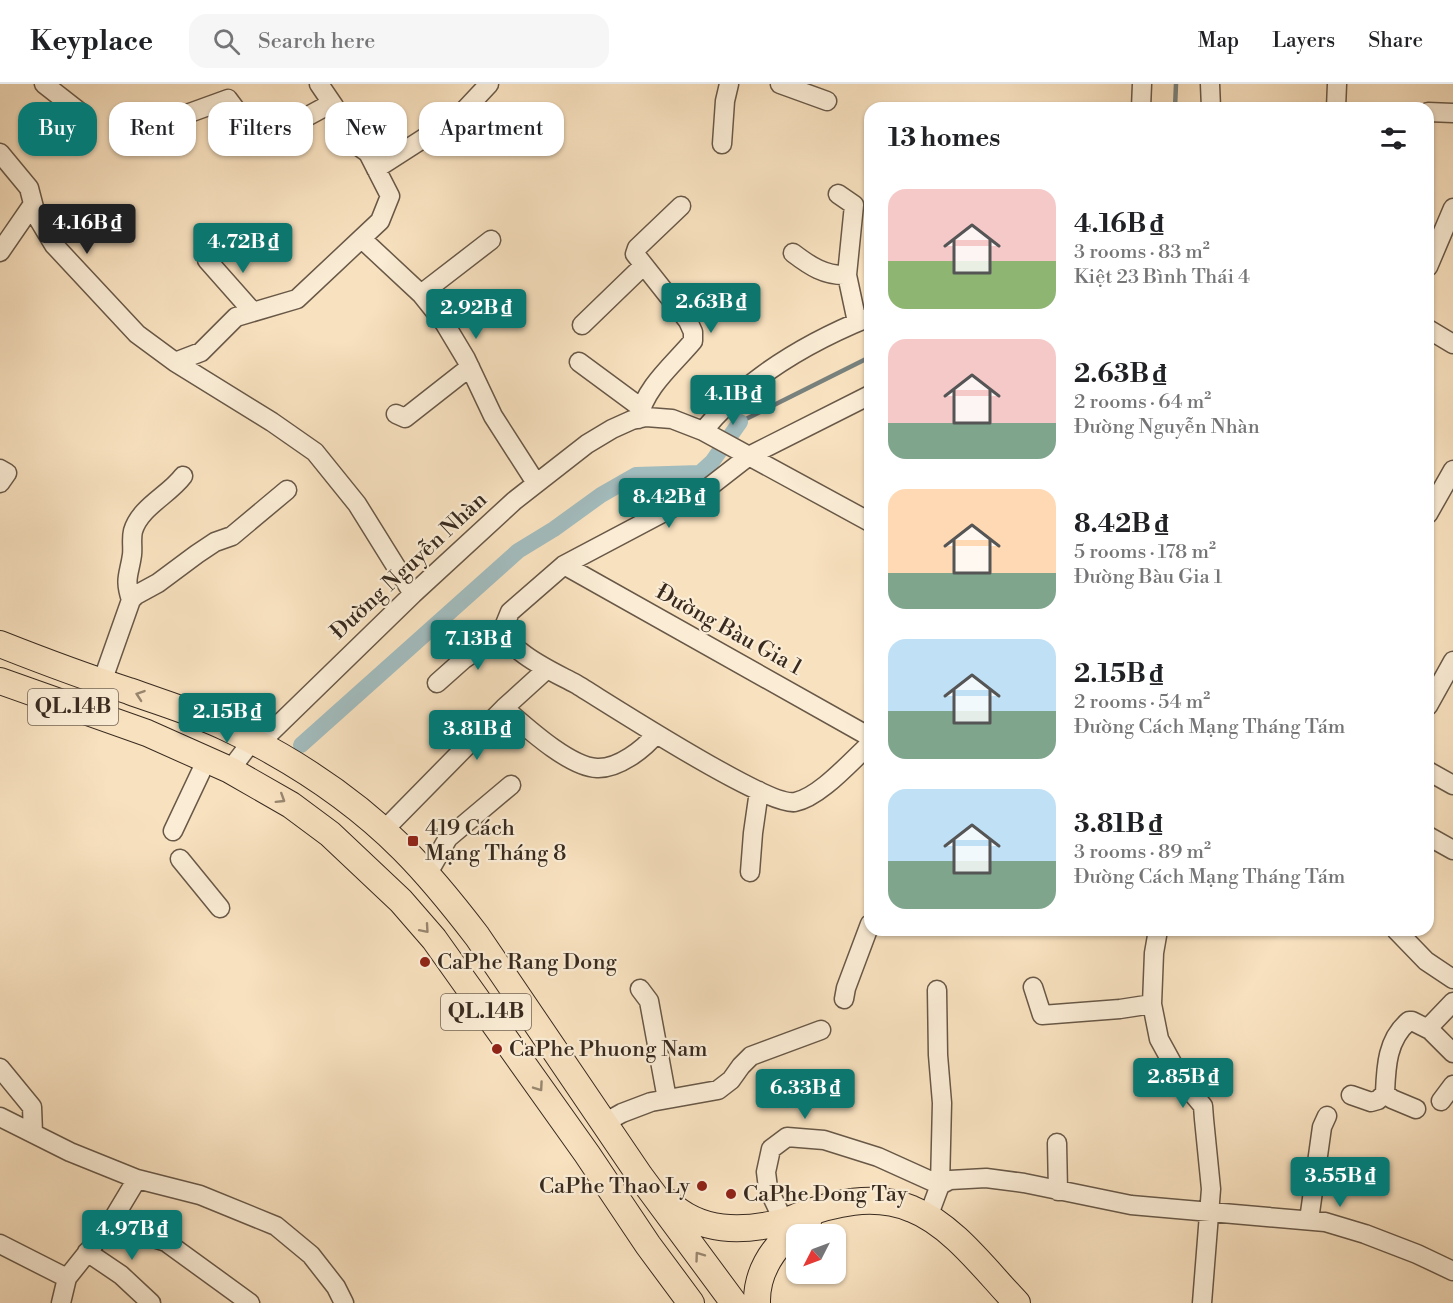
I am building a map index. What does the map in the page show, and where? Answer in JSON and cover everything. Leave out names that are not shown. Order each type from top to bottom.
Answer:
[{"type":"highway","name":"QL.14B","points":[[0,644],[190,713],[252,741],[323,782],[384,830],[427,875],[477,936],[640,1176],[734,1303]]},
{"type":"highway","name":"QL.14B","points":[[0,681],[147,733],[207,759],[291,806],[330,834],[401,901],[441,949],[691,1303]]},
{"type":"highway","points":[[640,1176],[674,1208],[691,1219],[708,1226],[729,1229],[784,1222],[822,1209],[864,1200],[890,1202],[912,1209],[952,1235],[1017,1303]]},
{"type":"highway","points":[[757,1303],[760,1280],[771,1255],[794,1228],[822,1209]]},
{"type":"highway","points":[[648,1245],[671,1303]]},
{"type":"street","points":[[44,84],[67,102]]},
{"type":"street","points":[[320,84],[331,102]]},
{"type":"street","points":[[376,170],[460,116],[489,84]]},
{"type":"street","points":[[722,144],[725,101],[729,84]]},
{"type":"street","points":[[780,84],[827,100]]},
{"type":"street","points":[[1141,102],[1142,84]]},
{"type":"street","points":[[1210,84],[1211,102]]},
{"type":"street","points":[[1336,102],[1337,84]]},
{"type":"street","points":[[196,111],[228,99],[260,142],[325,107]]},
{"type":"street","points":[[1434,112],[1453,113]]},
{"type":"street","points":[[0,153],[29,188],[36,215],[54,246],[137,334],[175,362],[272,422],[315,452],[357,504],[413,594]]},
{"type":"street","points":[[175,362],[201,352],[237,317],[297,299],[380,221],[390,195],[369,156]]},
{"type":"street","points":[[707,433],[722,408],[762,376],[809,345],[864,319],[847,274],[854,205],[838,194]]},
{"type":"street","points":[[0,252],[33,204]]},
{"type":"street","points":[[579,362],[639,413],[649,391],[693,341],[693,332],[688,321],[639,260],[637,248],[681,206]]},
{"type":"street","points":[[1434,253],[1453,208]]},
{"type":"street","points":[[362,239],[421,294],[445,324],[470,367],[493,416],[536,483]]},
{"type":"street","points":[[421,294],[491,240]]},
{"type":"street","points":[[793,253],[812,267],[836,275],[847,274]]},
{"type":"street","points":[[207,260],[253,312]]},
{"type":"street","points":[[582,325],[639,260]]},
{"type":"street","points":[[1434,333],[1453,344]]},
{"type":"street","points":[[396,414],[405,418],[470,367]]},
{"type":"street","points":[[436,683],[464,659],[501,634],[510,612],[564,565],[704,491],[744,452],[864,398]]},
{"type":"street","name":"Đường Nguyễn Nhàn","points":[[230,770],[252,741],[268,735],[413,594],[514,501],[587,444],[639,413],[672,419],[707,433],[864,519]]},
{"type":"street","points":[[0,469],[7,473],[0,483]]},
{"type":"street","points":[[1434,503],[1453,470]]},
{"type":"street","points":[[131,600],[126,585],[132,556],[133,532],[140,516],[175,487],[183,476]]},
{"type":"street","points":[[102,682],[131,600],[215,542],[232,536],[287,490]]},
{"type":"street","name":"Đường Bàu Gia 1","points":[[564,565],[864,734]]},
{"type":"street","points":[[501,634],[520,652],[656,734],[759,791],[780,800],[793,802],[806,798],[831,780],[864,750]]},
{"type":"street","points":[[1434,695],[1453,661]]},
{"type":"street","points":[[384,830],[504,708],[547,669]]},
{"type":"street","points":[[504,708],[553,748],[581,764],[596,768],[606,767],[627,759],[646,746],[656,734]]},
{"type":"street","points":[[173,831],[207,759]]},
{"type":"street","points":[[1434,774],[1453,785]]},
{"type":"street","points":[[427,875],[448,838],[511,785]]},
{"type":"street","points":[[750,872],[759,791]]},
{"type":"street","points":[[1434,839],[1453,850]]},
{"type":"street","points":[[180,859],[220,908]]},
{"type":"street","points":[[844,999],[866,936]]},
{"type":"street","points":[[1157,936],[1152,1004],[1159,1039],[1182,1081],[1203,1106],[1211,1189],[1203,1303]]},
{"type":"street","points":[[1402,936],[1426,961],[1453,979]]},
{"type":"street","points":[[1032,987],[1042,1016],[1152,1004]]},
{"type":"street","points":[[640,988],[649,1001],[667,1099]]},
{"type":"street","points":[[927,1217],[940,1185],[942,1103],[938,1055],[937,990]]},
{"type":"street","points":[[1430,1030],[1431,1025],[1453,1002]]},
{"type":"street","points":[[1351,1095],[1371,1102],[1378,1100],[1385,1093],[1389,1052],[1404,1025],[1409,1021],[1430,1030],[1453,1053]]},
{"type":"street","points":[[604,1123],[637,1107],[718,1090],[731,1080],[751,1056],[821,1030]]},
{"type":"street","points":[[0,1068],[32,1107],[33,1133]]},
{"type":"street","points":[[1441,1101],[1453,1085]]},
{"type":"street","points":[[1385,1093],[1392,1099],[1416,1109]]},
{"type":"street","points":[[1309,1220],[1322,1127],[1328,1116]]},
{"type":"street","points":[[0,1117],[70,1152],[137,1179],[200,1195],[276,1226],[311,1255],[336,1287],[345,1303]]},
{"type":"street","points":[[784,1222],[768,1188],[766,1172],[771,1149],[787,1137],[824,1140],[878,1157],[940,1185]]},
{"type":"street","points":[[1058,1143],[1058,1191]]},
{"type":"street","points":[[61,1303],[67,1278],[110,1224],[137,1179]]},
{"type":"street","points":[[940,1185],[950,1180],[986,1179],[1024,1183],[1131,1205],[1325,1222],[1418,1254],[1453,1271]]},
{"type":"street","points":[[110,1224],[166,1242],[250,1303]]},
{"type":"street","points":[[0,1244],[67,1278]]},
{"type":"street","points":[[87,1252],[121,1275],[151,1303]]},
{"type":"waterway","points":[[1175,102],[1176,84]]},
{"type":"waterway","points":[[740,422],[864,360]]},
{"type":"waterway","points":[[301,745],[518,551],[554,529],[601,495],[636,475],[700,473],[712,462],[740,422]]},
{"type":"place","name":"419 Cách Mạng Tháng 8","points":[[413,841]]},
{"type":"place","name":"CaPhe Rang Dong","points":[[425,962]]},
{"type":"place","name":"CaPhe Phuong Nam","points":[[497,1049]]},
{"type":"place","name":"CaPhe Thao Ly","points":[[702,1186]]},
{"type":"place","name":"CaPhe Dong Tay","points":[[731,1194]]}]
